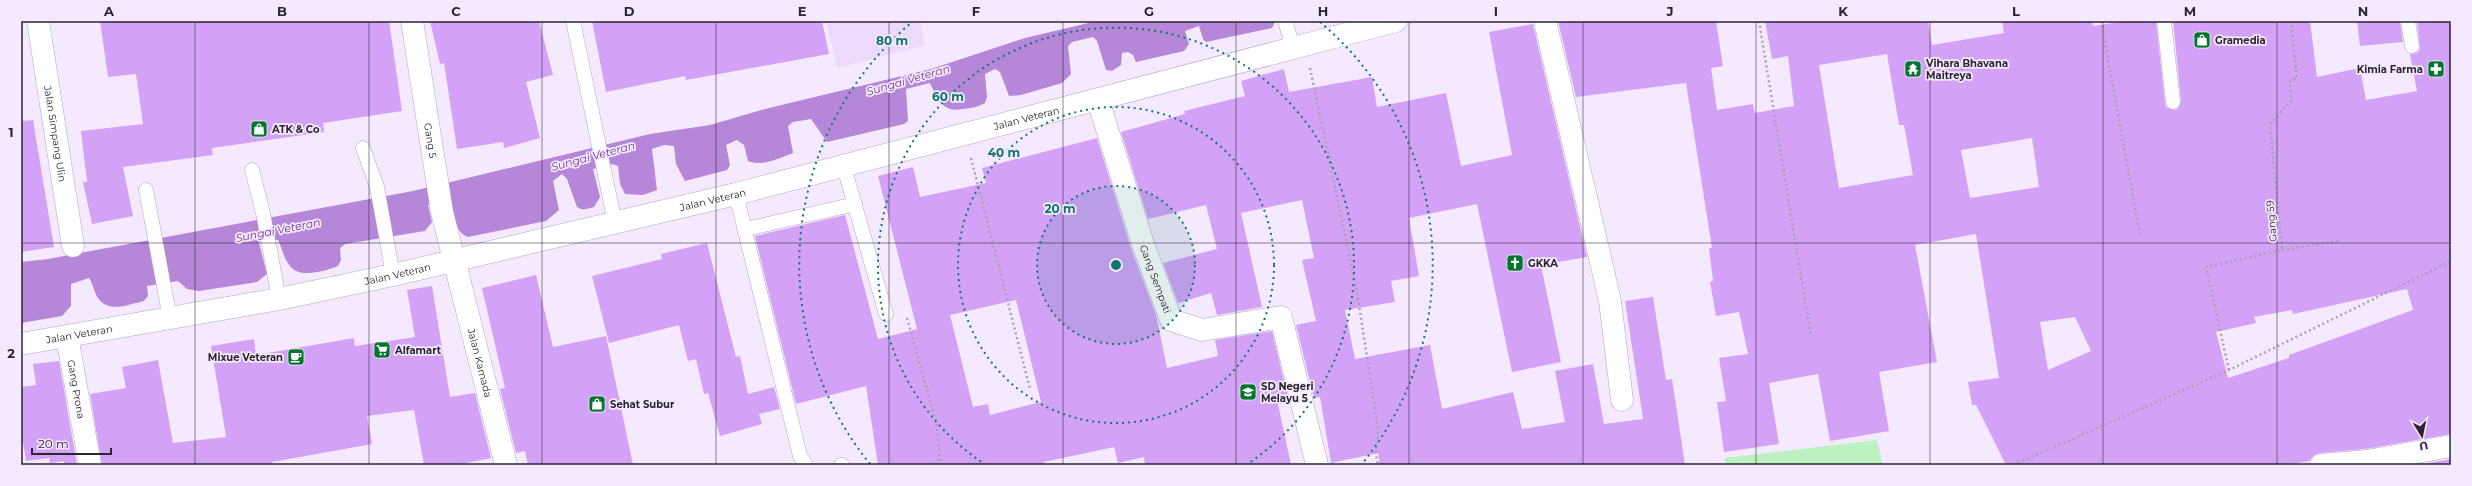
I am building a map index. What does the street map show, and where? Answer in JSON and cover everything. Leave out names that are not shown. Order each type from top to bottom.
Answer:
[{"type":"main road","name":"Jalan Simpang Ulin","points":[[38,21],[74,246]]},
{"type":"main road","name":"Gang 5","points":[[412,21],[442,212],[453,260]]},
{"type":"main road","name":"Jalan Veteran","points":[[21,344],[279,299],[393,275],[615,223],[844,167],[1098,100],[1292,34],[1396,21]]},
{"type":"main road","points":[[1545,21],[1610,301],[1622,400]]},
{"type":"main road","name":"Gang Sempati","points":[[1098,100],[1143,244],[1172,320],[1202,330],[1281,317],[1317,465]]},
{"type":"main road","name":"Jalan Kamada","points":[[453,260],[506,465]]},
{"type":"main road","name":"Gang Prona","points":[[67,336],[90,465]]},
{"type":"main road","points":[[2321,465],[2367,461],[2451,446]]},
{"type":"lane","points":[[572,21],[615,223]]},
{"type":"lane","points":[[2164,21],[2173,102]]},
{"type":"lane","points":[[2408,21],[2412,46]]},
{"type":"lane","points":[[363,148],[377,187],[393,275]]},
{"type":"lane","points":[[844,167],[886,314]]},
{"type":"lane","points":[[252,170],[279,299]]},
{"type":"lane","points":[[146,190],[170,319]]},
{"type":"lane","points":[[736,194],[746,229],[800,456],[806,465]]},
{"type":"lane","points":[[746,229],[855,204]]},
{"type":"path","points":[[1759,21],[1811,337]]},
{"type":"path","points":[[2101,21],[2140,234]]},
{"type":"path","name":"Gang 59","points":[[2229,370],[2206,267],[2282,250],[2270,124],[2291,101],[2290,82],[2297,78],[2291,21]]},
{"type":"path","points":[[1292,34],[1357,292],[1378,428],[1376,455],[1378,465]]},
{"type":"path","points":[[965,134],[1030,389]]},
{"type":"path","points":[[2282,250],[2339,241]]},
{"type":"path","points":[[2014,465],[2229,370],[2451,261]]},
{"type":"shaded area","points":[[826,21],[920,21],[925,45],[837,68]]},
{"type":"green space","points":[[1877,440],[1883,465],[1726,465],[1724,458]]},
{"type":"water","name":"Sungai Veteran","points":[[1097,21],[1274,21],[1274,24],[1272,28],[1206,42],[1203,39],[1199,26],[1185,31],[1189,44],[1184,51],[1136,62],[1133,55],[1128,52],[1122,53],[1121,65],[1112,71],[1106,70],[1097,41],[1093,37],[1072,42],[1068,46],[1071,74],[1062,83],[1021,95],[1009,96],[1000,72],[995,69],[985,74],[987,97],[985,103],[972,108],[956,110],[942,104],[930,83],[906,89],[908,121],[904,124],[827,142],[811,119],[793,122],[788,126],[793,153],[771,161],[754,163],[748,161],[744,145],[737,140],[726,145],[730,165],[727,170],[685,181],[676,164],[674,146],[664,145],[652,149],[657,190],[643,195],[625,194],[620,184],[618,166],[612,164],[593,169],[600,197],[594,207],[587,209],[577,207],[567,179],[562,174],[553,181],[559,210],[546,221],[468,237],[460,232],[454,217],[451,202],[433,202],[428,205],[432,222],[425,231],[345,244],[340,248],[341,260],[338,266],[327,270],[306,273],[294,270],[286,260],[278,240],[264,239],[259,243],[267,274],[257,282],[199,291],[187,289],[178,281],[147,286],[148,296],[144,301],[126,306],[113,307],[103,303],[98,298],[89,278],[71,284],[71,306],[62,316],[21,323],[21,262],[48,259],[413,191],[650,134],[710,125],[765,109],[931,69],[1025,38]]},
{"type":"building","points":[[100,21],[389,21],[402,111],[323,123],[324,132],[212,148],[213,155],[123,167],[133,216],[92,224],[83,182],[87,182],[81,131],[143,124],[136,74],[108,77]]},
{"type":"building","points":[[430,21],[539,21],[553,75],[526,82],[540,138],[504,148],[503,142],[457,149],[444,63],[440,64]]},
{"type":"building","points":[[592,21],[822,21],[829,54],[686,80],[685,76],[606,92]]},
{"type":"building","points":[[1558,21],[1716,21],[1723,66],[1711,68],[1717,110],[1753,104],[1755,113],[1794,106],[1788,56],[1772,59],[1765,21],[1928,21],[1932,45],[2004,33],[2002,21],[2092,21],[2093,26],[2126,21],[2156,21],[2165,103],[2166,107],[2174,110],[2178,109],[2181,101],[2173,21],[2310,21],[2317,77],[2360,68],[2366,100],[2417,91],[2410,54],[2417,53],[2420,49],[2417,21],[2451,21],[2451,434],[2365,449],[2320,453],[2314,455],[2309,461],[2287,465],[2006,465],[1976,405],[1972,405],[1968,382],[1999,378],[1976,234],[1915,245],[1937,362],[1879,372],[1889,431],[1830,441],[1818,374],[1769,383],[1779,444],[1724,452],[1717,402],[1726,401],[1719,358],[1748,354],[1739,312],[1716,316],[1710,282],[1713,281],[1709,248],[1712,248],[1686,83],[1576,97]],"holes":[[[1887,54],[1899,125],[1904,125],[1913,175],[1839,188],[1819,65]],[[2032,138],[2039,187],[1970,198],[1961,150]],[[2407,289],[2413,310],[2289,355],[2289,358],[2228,378],[2216,332],[2256,323],[2254,317],[2292,310],[2293,314]],[[2075,317],[2091,351],[2048,370],[2040,322]]]},
{"type":"building","points":[[2357,21],[2400,21],[2403,42],[2360,46]]},
{"type":"building","points":[[1533,24],[1587,257],[1541,265],[1561,362],[1512,372],[1477,204],[1409,218],[1419,276],[1391,281],[1395,302],[1345,310],[1355,359],[1430,345],[1442,409],[1513,392],[1522,429],[1565,422],[1555,371],[1593,364],[1604,424],[1643,419],[1625,301],[1653,297],[1666,380],[1672,379],[1685,465],[1380,465],[1378,453],[1331,463],[1320,397],[1314,398],[1296,325],[1316,321],[1302,260],[1314,258],[1302,200],[1241,213],[1262,307],[1217,315],[1211,293],[1178,303],[1163,263],[1217,249],[1206,205],[1148,219],[1121,132],[1185,114],[1184,111],[1245,96],[1241,81],[1284,69],[1289,92],[1372,77],[1377,107],[1446,93],[1461,166],[1512,155],[1489,32]]},
{"type":"building","points":[[33,120],[54,247],[21,252],[21,121]]},
{"type":"building","points":[[1097,138],[1131,248],[1156,315],[1167,368],[1218,356],[1215,340],[1272,331],[1289,402],[1278,404],[1291,465],[1145,465],[1144,457],[1118,463],[1114,447],[1044,462],[1045,465],[878,465],[866,386],[796,404],[755,236],[845,215],[878,339],[917,329],[878,176],[913,167],[920,197],[986,183],[982,168]],"holes":[[[1016,300],[1041,402],[990,415],[988,404],[973,407],[950,315]]]},
{"type":"building","points":[[707,243],[736,357],[740,356],[748,394],[774,387],[780,409],[759,414],[762,424],[720,436],[708,393],[704,394],[696,359],[688,361],[679,325],[609,343],[592,276],[662,259],[661,254]]},
{"type":"building","points":[[536,275],[553,347],[606,336],[633,465],[528,465],[525,451],[516,453],[500,389],[505,388],[482,288]]},
{"type":"building","points":[[432,286],[450,397],[475,393],[491,458],[456,465],[424,465],[414,410],[367,416],[372,444],[272,462],[273,465],[102,465],[90,394],[126,388],[122,367],[158,360],[173,443],[226,437],[211,346],[254,339],[256,355],[354,338],[355,346],[415,337],[407,290]]},
{"type":"building","points":[[59,361],[77,465],[64,465],[64,461],[50,463],[49,458],[26,461],[23,442],[21,442],[21,387],[36,385],[33,364]]},
{"type":"building","points":[[2451,459],[2451,465],[2416,465]]},
{"type":"place","name":"Gramedia","points":[[2202,40]]},
{"type":"place","name":"Vihara Bhavana Maitreya","points":[[1913,69]]},
{"type":"place","name":"Kimia Farma","points":[[2436,69]]},
{"type":"place","name":"ATK & Co","points":[[259,129]]},
{"type":"place","name":"GKKA","points":[[1515,263]]},
{"type":"place","name":"Alfamart","points":[[382,350]]},
{"type":"place","name":"Mixue Veteran","points":[[296,357]]},
{"type":"place","name":"SD Negeri Melayu 5","points":[[1248,392]]},
{"type":"place","name":"Sehat Subur","points":[[597,404]]}]
